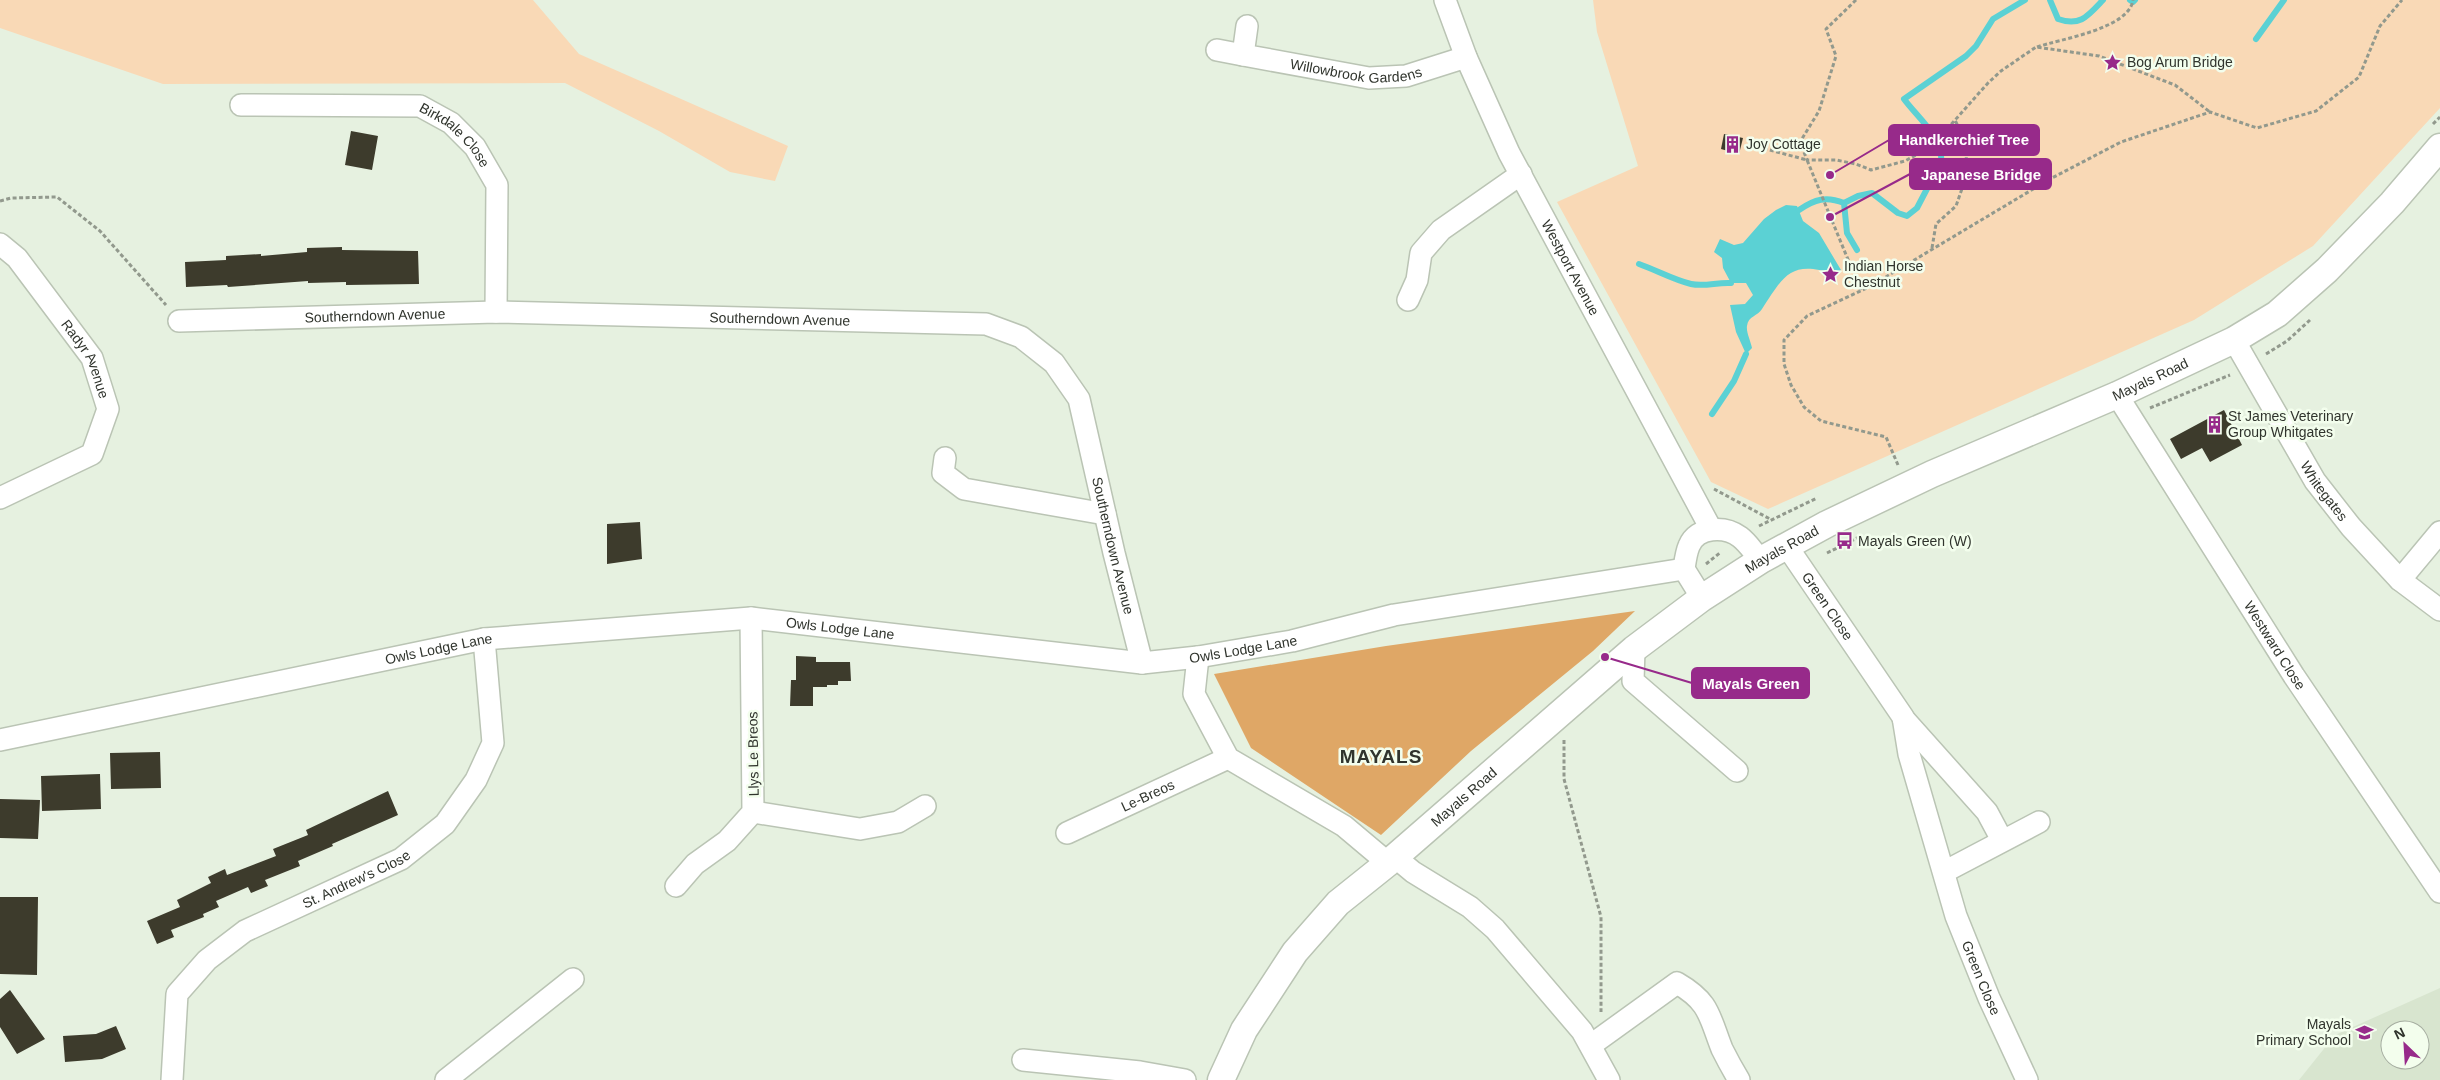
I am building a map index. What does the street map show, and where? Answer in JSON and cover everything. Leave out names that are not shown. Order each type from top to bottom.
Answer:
[{"type":"main road","name":"Mayals Road","points":[[1221,1080],[1244,1030],[1294,952],[1338,903],[1392,860],[1634,649],[1702,598],[1786,545],[1932,474],[2117,395],[2234,340],[2277,314],[2327,270],[2392,203],[2440,147]]},
{"type":"street","name":"Westport Avenue","points":[[1445,0],[1466,57],[1520,174],[1711,529]]},
{"type":"street","points":[[1243,55],[1247,26]]},
{"type":"street","name":"Willowbrook Gardens","points":[[1217,50],[1369,78],[1406,76],[1466,57]]},
{"type":"street","name":"Birkdale Close","points":[[241,105],[420,106],[451,123],[475,148],[497,185],[496,312]]},
{"type":"street","points":[[1408,300],[1417,280],[1417,263],[1421,253],[1441,230],[1520,174]]},
{"type":"street","name":"Radyr Avenue","points":[[0,244],[17,258],[92,358],[108,409],[92,454],[0,498]]},
{"type":"street","name":"Southerndown Avenue","points":[[180,321],[496,312],[986,324],[1021,337],[1048,358],[1054,363],[1080,399],[1105,514],[1142,662]]},
{"type":"street","name":"Whitegates","points":[[2234,340],[2315,481],[2351,527],[2400,580],[2440,610]]},
{"type":"street","name":"Westward Close","points":[[2117,395],[2294,676],[2440,892]]},
{"type":"street","points":[[945,458],[943,473],[964,489],[1105,514]]},
{"type":"street","points":[[1702,598],[1684,569],[1689,544],[1696,537],[1711,529],[1725,528],[1740,537],[1761,560]]},
{"type":"street","points":[[2400,580],[2440,532]]},
{"type":"street","name":"Green Close","points":[[1786,545],[1902,718],[1987,812],[2002,840]]},
{"type":"street","name":"Owls Lodge Lane","points":[[0,740],[484,639],[751,618],[1142,662],[1198,657],[1292,640],[1394,615],[1684,569]]},
{"type":"street","name":"Llys Le Breos","points":[[676,886],[695,864],[727,842],[753,812],[751,618]]},
{"type":"street","name":"St. Andrew's Close","points":[[172,1080],[177,994],[207,960],[245,931],[401,859],[445,824],[476,780],[493,743],[484,639]]},
{"type":"street","points":[[1634,649],[1633,681],[1737,771]]},
{"type":"street","points":[[1198,657],[1194,694],[1228,758],[1344,826],[1392,860],[1470,907],[1495,929],[1586,1038],[1609,1080]]},
{"type":"street","name":"Green Close","points":[[1902,718],[1909,754],[1956,916],[1989,998],[2027,1080]]},
{"type":"street","name":"Le-Breos","points":[[1067,833],[1228,758]]},
{"type":"street","points":[[753,812],[860,829],[898,822],[925,806]]},
{"type":"street","points":[[1944,872],[2039,822]]},
{"type":"street","points":[[446,1080],[573,979]]},
{"type":"street","points":[[1586,1038],[1677,983],[1694,993],[1704,1004],[1723,1050],[1739,1080]]},
{"type":"street","points":[[1023,1060],[1140,1072],[1185,1080]]},
{"type":"path","points":[[1856,0],[1826,29],[1836,56],[1819,111],[1800,142],[1860,291]]},
{"type":"path","points":[[1751,146],[1807,160],[1836,160],[1856,164],[1871,170],[1905,161],[1931,147],[1977,94],[2002,71],[2036,47],[2100,30],[2130,9],[2133,0]]},
{"type":"path","points":[[2036,47],[2098,56],[2175,85],[2210,112],[2257,128],[2316,111],[2359,77],[2380,26],[2402,0]]},
{"type":"path","points":[[1900,471],[1886,436],[1820,421],[1804,407],[1791,386],[1784,364],[1784,340],[1807,316],[1860,291],[2050,179],[2121,142],[2210,112]]},
{"type":"path","points":[[1932,249],[1936,224],[1956,206],[1965,180],[1966,145],[1955,120]]},
{"type":"path","points":[[0,200],[57,197],[100,231],[180,321]]},
{"type":"path","points":[[1689,488],[1704,480],[1707,484],[1771,519]]},
{"type":"path","points":[[1576,700],[1564,722],[1564,779],[1600,918],[1601,1018],[1586,1038]]},
{"type":"shaded area","points":[[0,0],[533,0],[579,54],[788,146],[775,181],[730,172],[659,131],[565,83],[163,84],[0,28]]},
{"type":"shaded area","points":[[1593,0],[2440,0],[2440,108],[2313,246],[2194,320],[1768,509],[1711,482],[1557,202],[1638,166],[1597,32]]},
{"type":"shaded area","points":[[1635,611],[1593,651],[1471,751],[1381,835],[1251,748],[1214,674],[1386,646]]},
{"type":"shaded area","name":"Mayals Primary School","points":[[2440,988],[2440,1080],[2299,1080],[2335,1035]]},
{"type":"water","points":[[1786,205],[1797,206],[1803,221],[1819,233],[1841,270],[1834,274],[1819,270],[1798,270],[1783,279],[1760,311],[1748,323],[1747,331],[1752,348],[1746,354],[1736,332],[1730,305],[1745,304],[1753,295],[1746,283],[1731,283],[1723,268],[1722,258],[1714,252],[1720,239],[1734,245],[1743,243],[1764,219]]},
{"type":"building","points":[[351,131],[378,136],[372,170],[345,165]]},
{"type":"building","name":"Joy Cottage","points":[[1724,134],[1743,138],[1739,154],[1721,149]]},
{"type":"building","points":[[342,247],[342,250],[418,251],[419,284],[346,285],[346,282],[308,283],[308,281],[228,287],[227,285],[186,287],[185,262],[226,260],[226,256],[261,254],[261,256],[307,252],[307,248]]},
{"type":"building","name":"St James Veterinary Group Whitgates","points":[[2224,410],[2242,445],[2210,462],[2202,448],[2181,459],[2170,439]]},
{"type":"building","points":[[640,522],[642,559],[607,564],[607,524]]},
{"type":"building","points":[[796,656],[816,657],[816,662],[850,662],[851,681],[838,681],[838,685],[827,685],[827,687],[813,687],[813,706],[790,706],[791,680],[796,680]]},
{"type":"building","points":[[160,752],[161,788],[111,789],[110,753]]},
{"type":"building","points":[[100,774],[101,809],[42,811],[41,776]]},
{"type":"building","points":[[388,791],[398,815],[298,861],[300,866],[265,880],[268,886],[251,893],[248,887],[216,901],[219,907],[203,914],[204,917],[171,930],[174,937],[157,944],[147,921],[180,907],[177,900],[211,883],[208,877],[225,869],[227,875],[276,856],[273,849],[308,835],[306,830]]},
{"type":"building","points":[[0,799],[40,800],[38,839],[0,838]]},
{"type":"building","points":[[0,897],[38,897],[37,975],[0,974]]},
{"type":"building","points":[[10,990],[45,1039],[17,1054],[0,1027],[0,999]]},
{"type":"building","points":[[116,1026],[126,1049],[102,1059],[65,1062],[63,1036],[96,1034]]},
{"type":"waterway","points":[[1844,203],[1858,196],[1872,193],[1898,213],[1907,216],[1917,208],[1941,162],[1941,153],[1929,128],[1904,99],[1966,56],[1976,46],[1993,19],[2025,0]]},
{"type":"waterway","points":[[2050,0],[2058,19],[2072,22],[2083,19],[2103,0]]},
{"type":"waterway","points":[[2130,0],[2133,2],[2135,0]]},
{"type":"waterway","points":[[2256,39],[2284,0]]},
{"type":"waterway","points":[[1799,210],[1810,203],[1826,199],[1844,203],[1847,233],[1857,250]]},
{"type":"waterway","points":[[1639,264],[1691,284],[1731,283]]},
{"type":"waterway","points":[[1712,414],[1734,381],[1746,354]]},
{"type":"place","name":"Bog Arum Bridge","points":[[2113,62]]},
{"type":"place","name":"Joy Cottage","points":[[1732,144]]},
{"type":"place","name":"Handkerchief Tree","points":[[1830,175]]},
{"type":"place","name":"Japanese Bridge","points":[[1830,217]]},
{"type":"place","name":"Indian Horse Chestnut","points":[[1830,274]]},
{"type":"place","name":"St James Veterinary Group Whitgates","points":[[2214,424]]},
{"type":"place","name":"Mayals Green (W)","points":[[1844,541]]},
{"type":"place","name":"Mayals Green","points":[[1605,657]]},
{"type":"place","name":"Mayals Primary School","points":[[2365,1032]]},
{"type":"district","name":"MAYALS","points":[[1381,756]]}]
